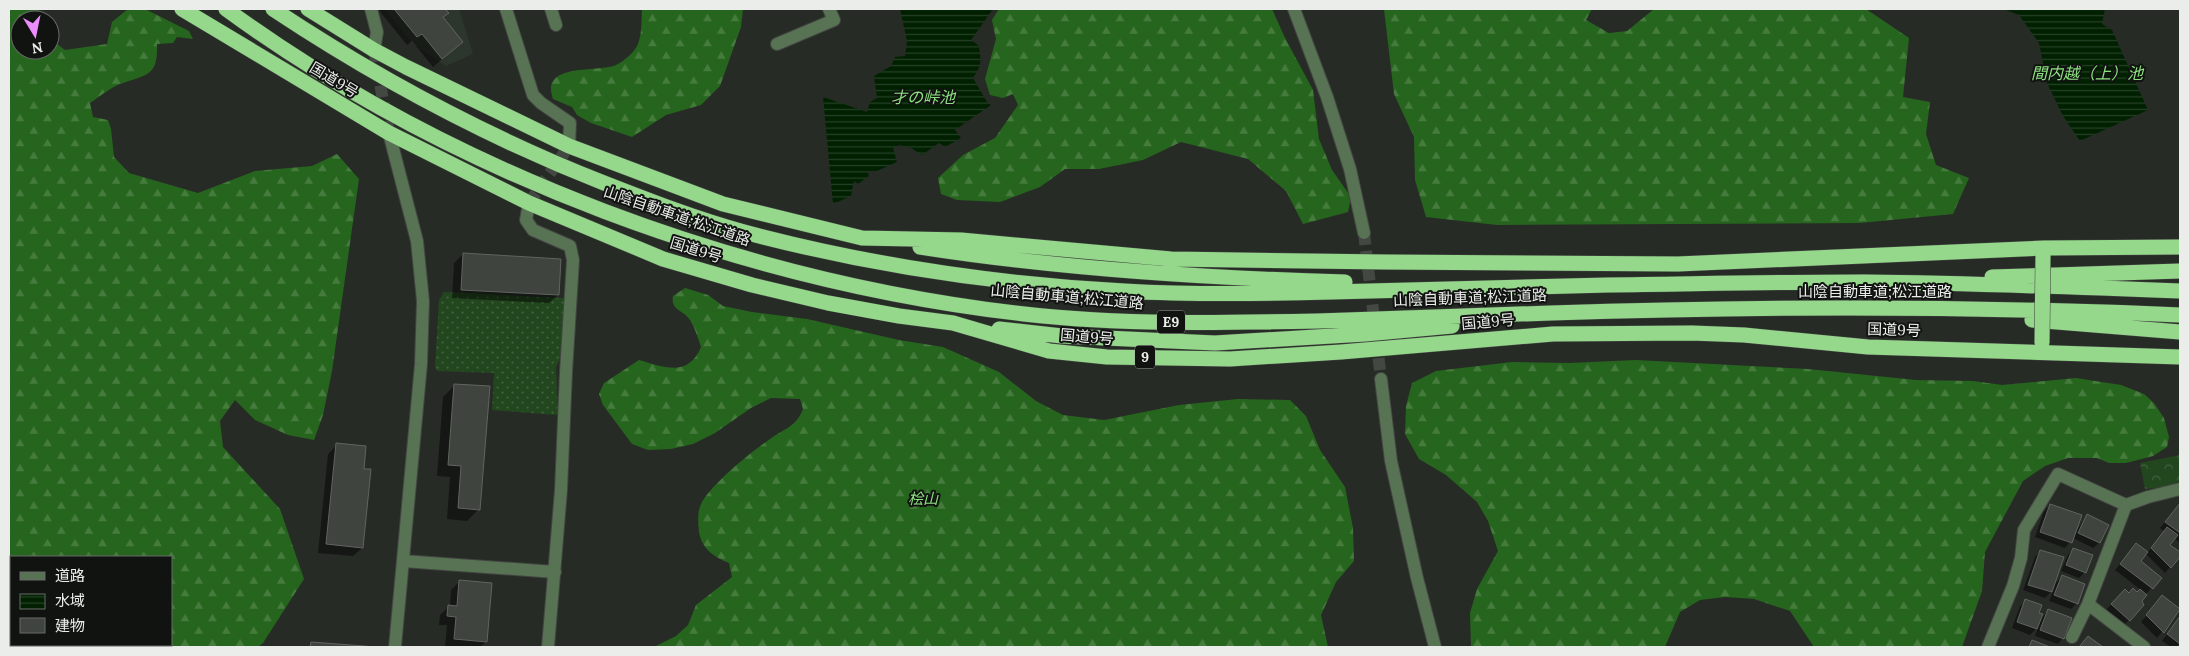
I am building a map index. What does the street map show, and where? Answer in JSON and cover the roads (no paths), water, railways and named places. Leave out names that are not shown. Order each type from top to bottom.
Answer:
[{"type":"highway","name":"国道9号","points":[[182,9],[389,134],[529,203],[663,259],[752,285],[828,303],[898,316],[953,323],[1049,351],[1107,357],[1230,359],[1563,334],[1736,334],[1868,347],[2042,347],[2180,356]]},
{"type":"highway","name":"山陰自動車道;松江道路","points":[[226,9],[320,71],[380,106],[477,156],[558,192],[643,225],[738,257],[836,282],[930,300],[1026,314],[1128,322],[1235,323],[1608,311],[1864,308],[2094,311],[2180,315]]},
{"type":"highway","name":"山陰自動車道;松江道路","points":[[273,9],[335,50],[406,92],[487,133],[567,169],[650,202],[741,231],[838,254],[932,272],[1027,284],[1127,292],[1234,294],[1606,285],[1866,282],[2180,291]]},
{"type":"highway","points":[[308,9],[374,50],[569,146],[723,204],[862,238],[953,253],[1044,263],[1245,279],[1606,285]]},
{"type":"highway","points":[[862,238],[961,240],[1171,259],[1678,264],[2180,247]]},
{"type":"highway","points":[[2042,347],[2044,252]]},
{"type":"highway","points":[[1866,282],[2064,273],[2180,271]]},
{"type":"highway","points":[[1864,308],[2180,332]]},
{"type":"highway","points":[[953,323],[1062,336],[1215,343],[1365,334],[1608,311]]},
{"type":"street","points":[[372,9],[376,32],[374,50]]},
{"type":"street","points":[[506,9],[533,95],[570,124],[569,146]]},
{"type":"street","points":[[551,9],[556,25]]},
{"type":"street","points":[[777,44],[834,20],[829,9]]},
{"type":"street","points":[[1294,9],[1327,97],[1350,169],[1364,233]]},
{"type":"street","points":[[389,134],[417,241],[423,301],[421,364],[395,647]]},
{"type":"street","points":[[529,203],[526,220],[533,230],[570,246],[573,260],[555,572],[548,647]]},
{"type":"street","points":[[1381,380],[1391,461],[1417,578],[1435,647]]},
{"type":"street","points":[[1988,647],[2013,586],[2024,530],[2058,474],[2126,505],[2180,489]]},
{"type":"street","points":[[2072,637],[2088,604],[2126,505]]},
{"type":"street","points":[[403,561],[555,572]]},
{"type":"street","points":[[2088,604],[2144,647]]},
{"type":"water","name":"才の峠池","points":[[900,9],[993,9],[971,40],[979,46],[980,56],[978,70],[973,78],[987,102],[991,105],[955,130],[961,138],[945,147],[939,143],[922,155],[911,148],[899,145],[893,148],[897,162],[877,171],[867,171],[869,176],[858,184],[854,181],[851,196],[833,204],[823,97],[867,112],[870,102],[877,98],[874,76],[891,66],[895,57],[905,56],[907,41]]},
{"type":"water","name":"間内越（上）池","points":[[2003,9],[2105,9],[2102,24],[2112,30],[2148,110],[2080,141],[2063,116],[2047,83],[2039,43],[2019,15]]},
{"type":"tunnel","points":[[374,50],[389,133]]},
{"type":"tunnel","points":[[529,203],[569,146]]},
{"type":"tunnel","points":[[1364,233],[1381,379]]},
{"type":"park label","name":"桧山","points":[[923,499]]}]
